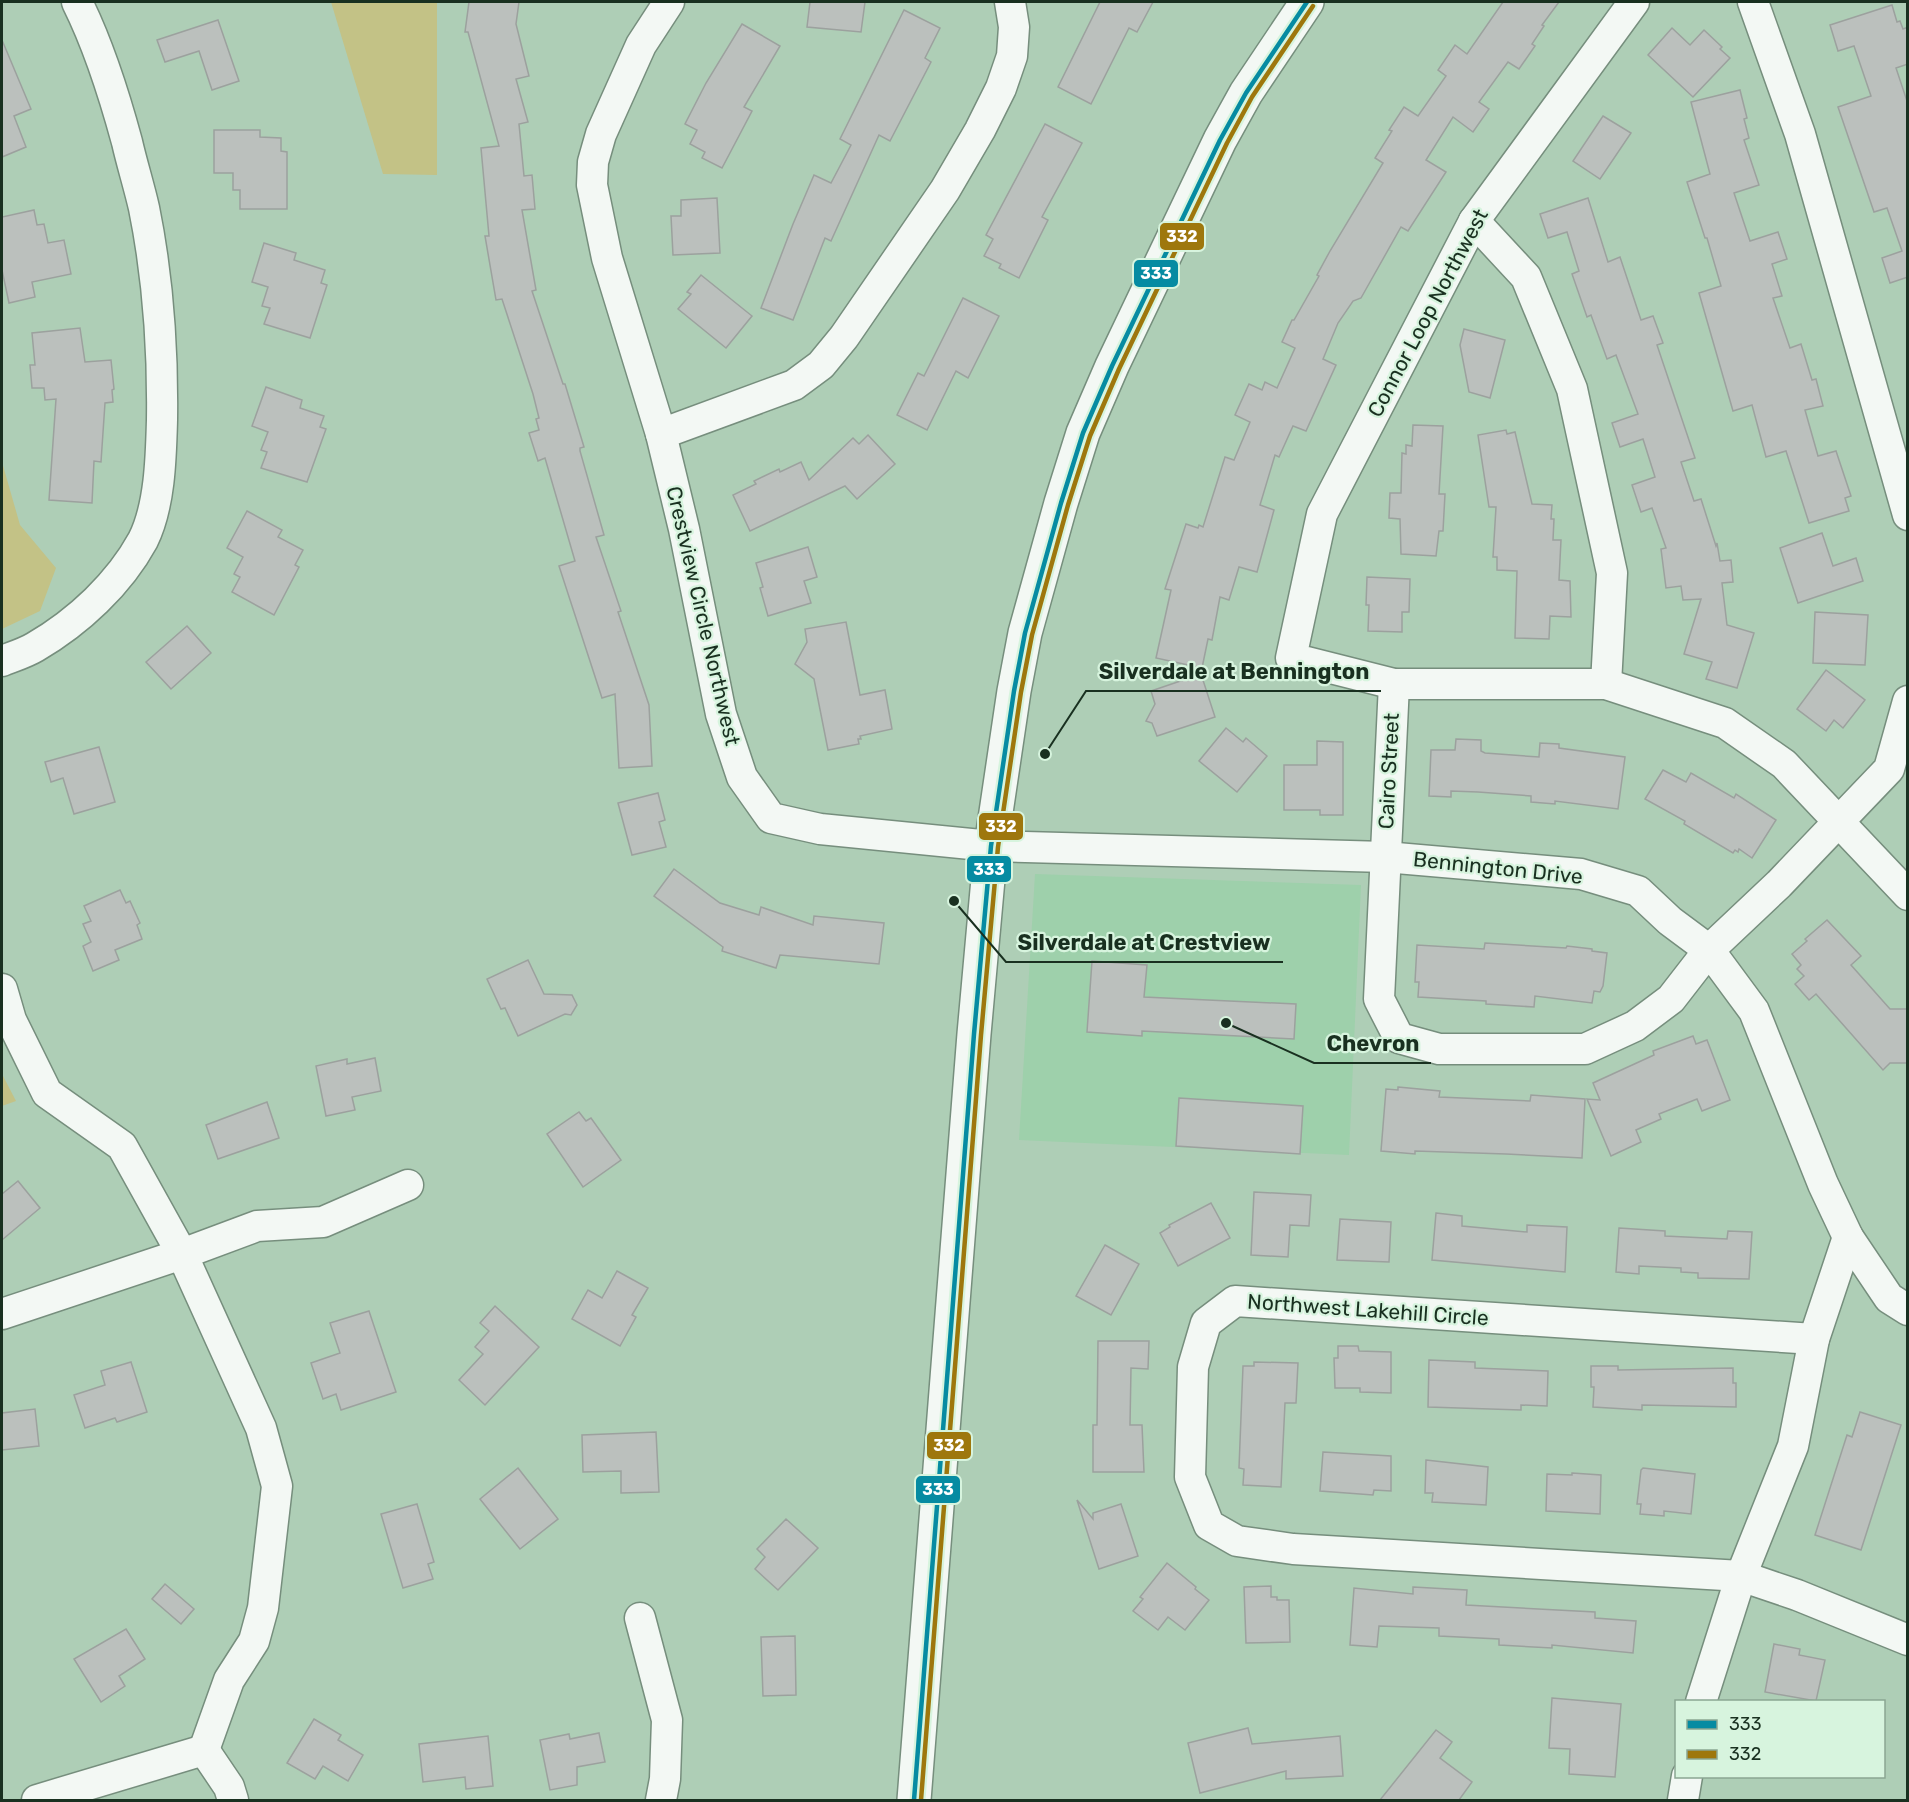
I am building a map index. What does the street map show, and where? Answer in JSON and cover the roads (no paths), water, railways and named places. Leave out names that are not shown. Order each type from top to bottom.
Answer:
[{"type":"main road","points":[[914,1800],[990,846],[1025,633],[1049,543],[1083,433],[1112,366],[1220,140],[1246,93],[1307,2]]},
{"type":"street","points":[[2,662],[34,648],[86,610],[123,572],[144,538],[155,500],[161,448],[162,385],[156,281],[144,207],[117,107],[88,25],[77,2]]},
{"type":"street","name":"Crestview Circle Northwest","points":[[669,2],[641,45],[601,134],[593,162],[592,185],[606,258],[661,434],[684,529],[721,714],[742,777],[771,818],[820,830],[990,846]]},
{"type":"street","points":[[661,434],[794,385],[821,365],[844,338],[945,190],[980,130],[1001,88],[1012,56],[1014,27],[1010,2]]},
{"type":"street","name":"Connor Loop Northwest","points":[[1394,684],[1291,658],[1322,514],[1474,221],[1634,2]]},
{"type":"street","points":[[1753,2],[1800,134],[1908,515]]},
{"type":"street","points":[[1474,221],[1526,277],[1572,389],[1612,573],[1606,684]]},
{"type":"street","points":[[1394,684],[1606,684],[1725,723],[1784,764],[1908,895]]},
{"type":"street","name":"Cairo Street","points":[[1394,684],[1379,999],[1399,1038],[1439,1049],[1585,1049],[1635,1026],[1671,999],[1709,950]]},
{"type":"street","points":[[1709,950],[1779,884],[1889,769],[1908,702]]},
{"type":"street","name":"Bennington Drive","points":[[990,846],[1385,857],[1581,874],[1638,891],[1670,921],[1709,950],[1754,1011],[1823,1184],[1848,1236],[1889,1298],[1908,1310]]},
{"type":"street","points":[[2,989],[11,1020],[47,1093],[122,1146],[182,1254],[261,1428],[277,1486],[262,1608],[254,1641],[229,1680],[204,1750]]},
{"type":"street","points":[[2,1314],[182,1254],[257,1226],[323,1222],[408,1185]]},
{"type":"street","points":[[1701,1700],[1741,1576],[1793,1446],[1814,1339],[1848,1236]]},
{"type":"street","name":"Northwest Lakehill Circle","points":[[1814,1339],[1235,1301],[1206,1323],[1193,1367],[1190,1477],[1209,1526],[1237,1541],[1293,1549],[1741,1576],[1797,1595],[1908,1640]]},
{"type":"street","points":[[640,1618],[667,1720],[665,1779],[661,1800]]},
{"type":"street","points":[[37,1800],[204,1750]]},
{"type":"street","points":[[204,1750],[229,1787],[233,1800]]},
{"type":"street","points":[[1683,1800],[1687,1778]]},
{"type":"place","name":"Silverdale at Bennington","points":[[1045,754]]},
{"type":"place","name":"Silverdale at Crestview","points":[[954,901]]},
{"type":"place","name":"Chevron","points":[[1226,1023]]}]
